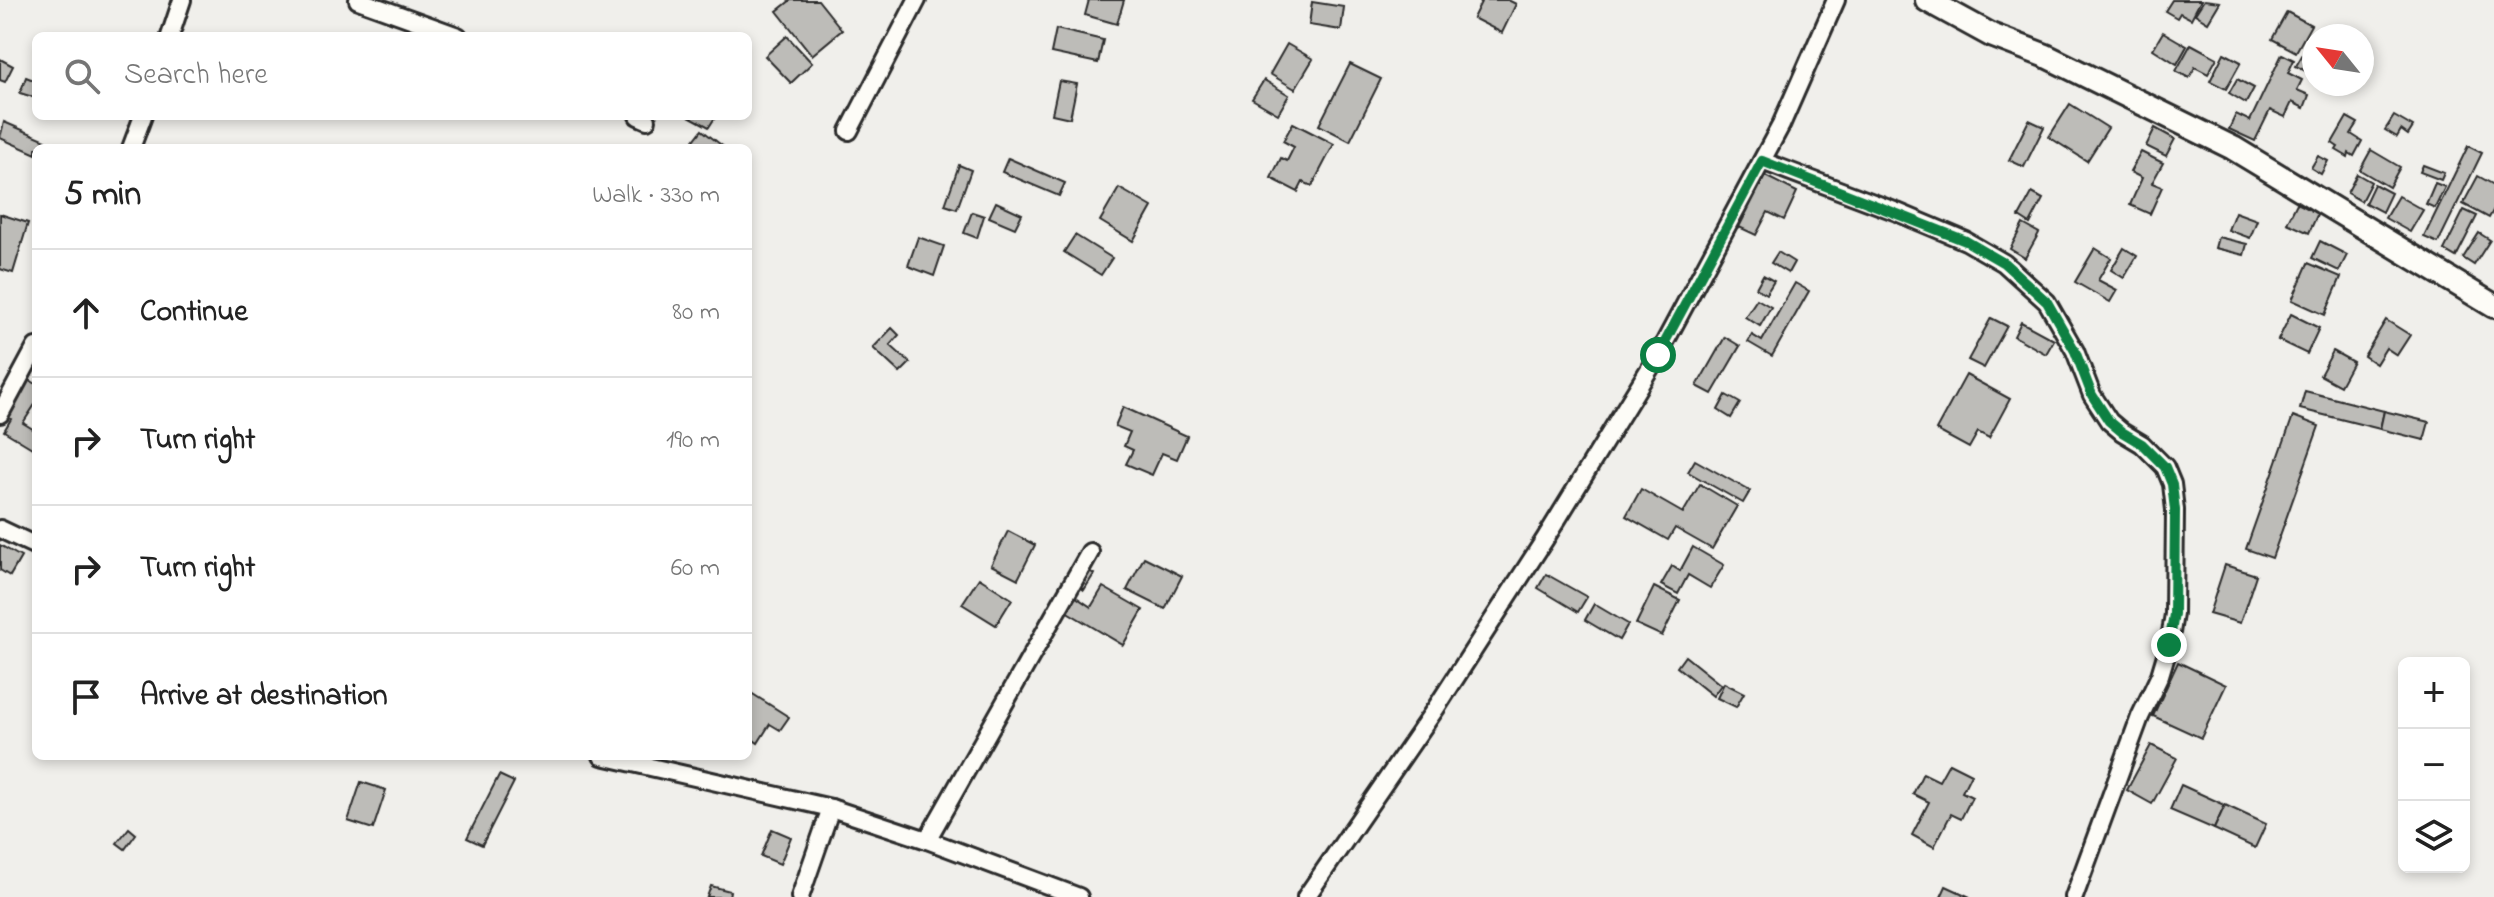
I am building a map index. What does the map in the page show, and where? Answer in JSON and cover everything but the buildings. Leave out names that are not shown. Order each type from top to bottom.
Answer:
[{"type":"street","points":[[171,32],[182,0]]},
{"type":"street","points":[[358,0],[447,32]]},
{"type":"street","points":[[849,131],[917,0]]},
{"type":"street","points":[[1306,897],[1436,708],[1658,355],[1781,125],[1836,0]]},
{"type":"street","points":[[1927,0],[1991,35],[2046,56],[2233,148],[2494,306]]},
{"type":"street","points":[[132,144],[142,120]]},
{"type":"street","points":[[1762,161],[1966,241],[2004,263],[2047,302],[2075,351],[2092,395],[2109,421],[2142,444],[2165,467],[2172,484],[2175,510],[2174,614],[2169,645],[2074,897]]},
{"type":"street","points":[[0,414],[32,354]]},
{"type":"street","points":[[0,529],[32,544]]},
{"type":"street","points":[[927,840],[1090,552]]},
{"type":"street","points":[[620,760],[831,808],[1079,897]]},
{"type":"street","points":[[800,897],[831,808]]},
{"type":"route","points":[[1658,355],[1762,161],[1966,241],[2004,263],[2047,302],[2075,351],[2092,395],[2109,421],[2142,444],[2165,467],[2172,484],[2175,510],[2174,614],[2169,645]]}]
